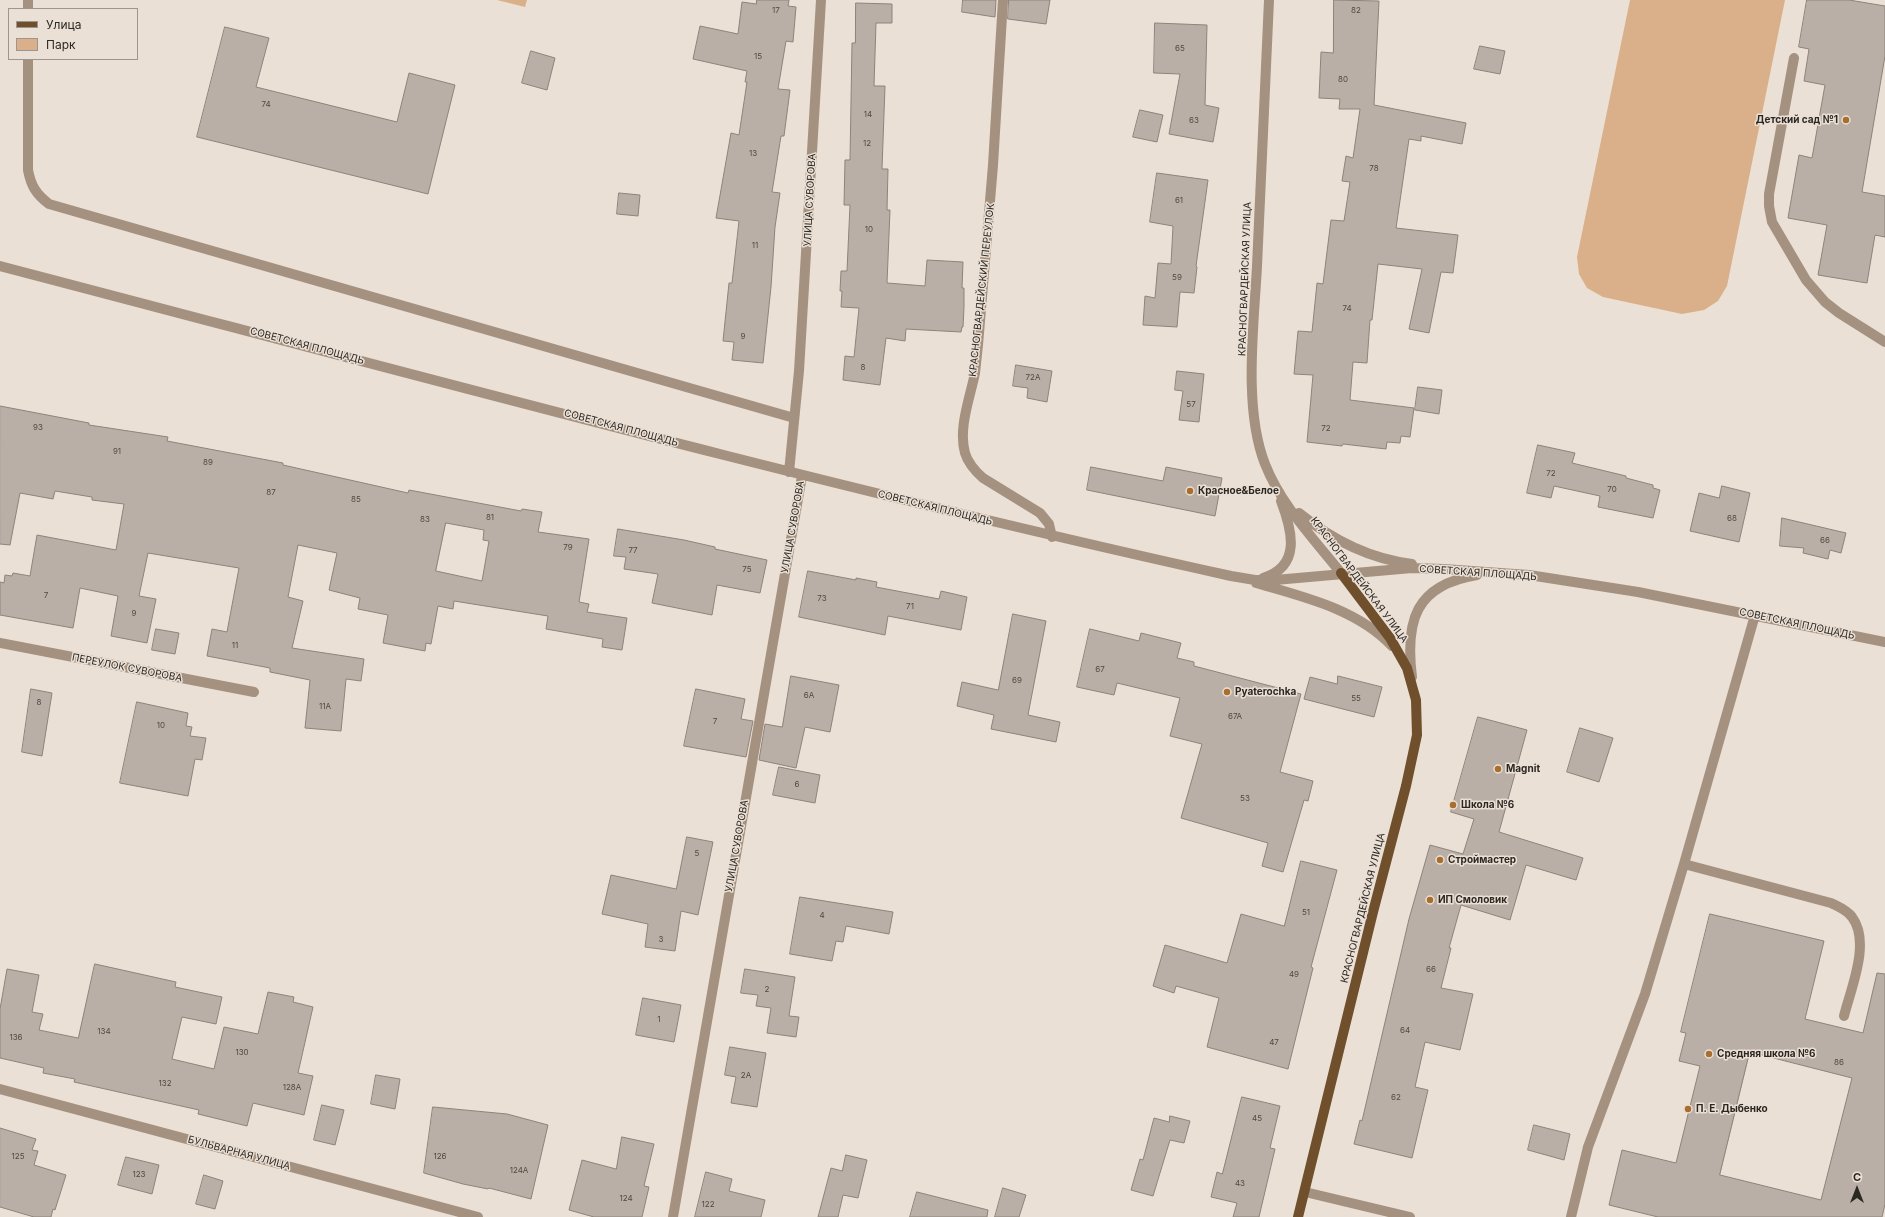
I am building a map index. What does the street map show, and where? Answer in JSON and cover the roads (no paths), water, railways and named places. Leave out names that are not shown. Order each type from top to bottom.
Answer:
[{"type":"main road","name":"КРАСНОГВАРДЕЙСКАЯ УЛИЦА","points":[[1298,1217],[1413,757],[1417,735],[1416,700],[1412,682],[1399,654],[1390,638],[1341,573]]},
{"type":"street","name":"УЛИЦА СУВОРОВА","points":[[789,472],[800,363],[821,0]]},
{"type":"street","name":"КРАСНОГВАРДЕЙСКИЙ ПЕРЕУЛОК","points":[[1003,0],[993,164],[978,345],[975,371],[965,420],[963,444],[965,454],[975,470],[983,478],[1040,513],[1049,524],[1052,537]]},
{"type":"street","name":"КРАСНОГВАРДЕЙСКАЯ УЛИЦА","points":[[1269,0],[1253,382],[1257,433],[1265,464],[1282,495],[1296,516],[1341,573]]},
{"type":"street","points":[[1794,58],[1769,194],[1772,222],[1815,291],[1839,313],[1885,342]]},
{"type":"street","points":[[28,60],[28,170],[30,183],[36,194],[49,204],[794,418]]},
{"type":"street","name":"СОВЕТСКАЯ ПЛОЩАДЬ","points":[[0,266],[802,476],[1052,537],[1231,576],[1255,580],[1412,568],[1504,573],[1586,584],[1755,615],[1885,642]]},
{"type":"street","name":"УЛИЦА СУВОРОВА","points":[[673,1217],[802,476]]},
{"type":"street","points":[[1255,580],[1268,576],[1277,571],[1285,564],[1290,554],[1292,541],[1291,529],[1272,478]]},
{"type":"street","points":[[1282,495],[1324,532],[1351,546],[1391,560],[1444,569]]},
{"type":"street","points":[[1412,682],[1410,653],[1411,626],[1420,606],[1427,596],[1437,588],[1450,581],[1481,574],[1504,573]]},
{"type":"street","points":[[1231,576],[1310,598],[1340,610],[1373,630],[1386,640],[1399,654]]},
{"type":"street","points":[[1571,1217],[1588,1147],[1644,994],[1684,864],[1755,615]]},
{"type":"street","name":"ПЕРЕУЛОК СУВОРОВА","points":[[0,643],[254,692]]},
{"type":"street","points":[[1684,864],[1831,903],[1842,908],[1851,915],[1857,925],[1860,938],[1860,954],[1844,1016]]},
{"type":"street","name":"БУЛЬВАРНАЯ УЛИЦА","points":[[0,1089],[478,1217]]},
{"type":"street","points":[[1305,1192],[1410,1217]]},
{"type":"place","name":"Детский сад №1","points":[[1846,120]]},
{"type":"place","name":"Красное&Белое","points":[[1190,491]]},
{"type":"place","name":"Pyaterochka","points":[[1227,692]]},
{"type":"place","name":"Magnit","points":[[1498,769]]},
{"type":"place","name":"Школа №6","points":[[1453,805]]},
{"type":"place","name":"Строймастер","points":[[1440,860]]},
{"type":"place","name":"ИП Смоловик","points":[[1430,900]]},
{"type":"place","name":"Средняя школа №6","points":[[1709,1054]]},
{"type":"place","name":"П. Е. Дыбенко","points":[[1688,1109]]}]
